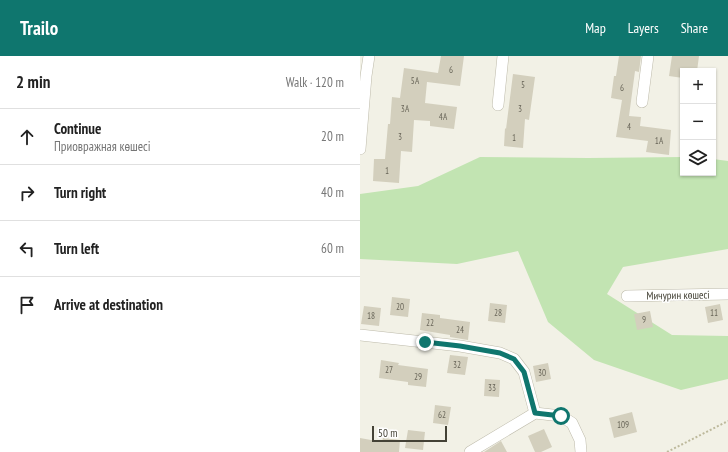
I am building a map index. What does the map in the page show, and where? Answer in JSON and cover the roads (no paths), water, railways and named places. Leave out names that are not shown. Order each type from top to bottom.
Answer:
[{"type":"street","points":[[360,149],[366,76],[370,56]]},
{"type":"street","points":[[498,105],[503,56]]},
{"type":"street","points":[[642,102],[648,56]]},
{"type":"street","name":"Мичурин көшесі","points":[[627,296],[728,294]]},
{"type":"street","points":[[360,335],[460,346],[500,353],[514,359],[524,372],[535,413]]},
{"type":"street","points":[[470,452],[535,413],[561,416],[572,423],[580,440],[581,452]]}]
